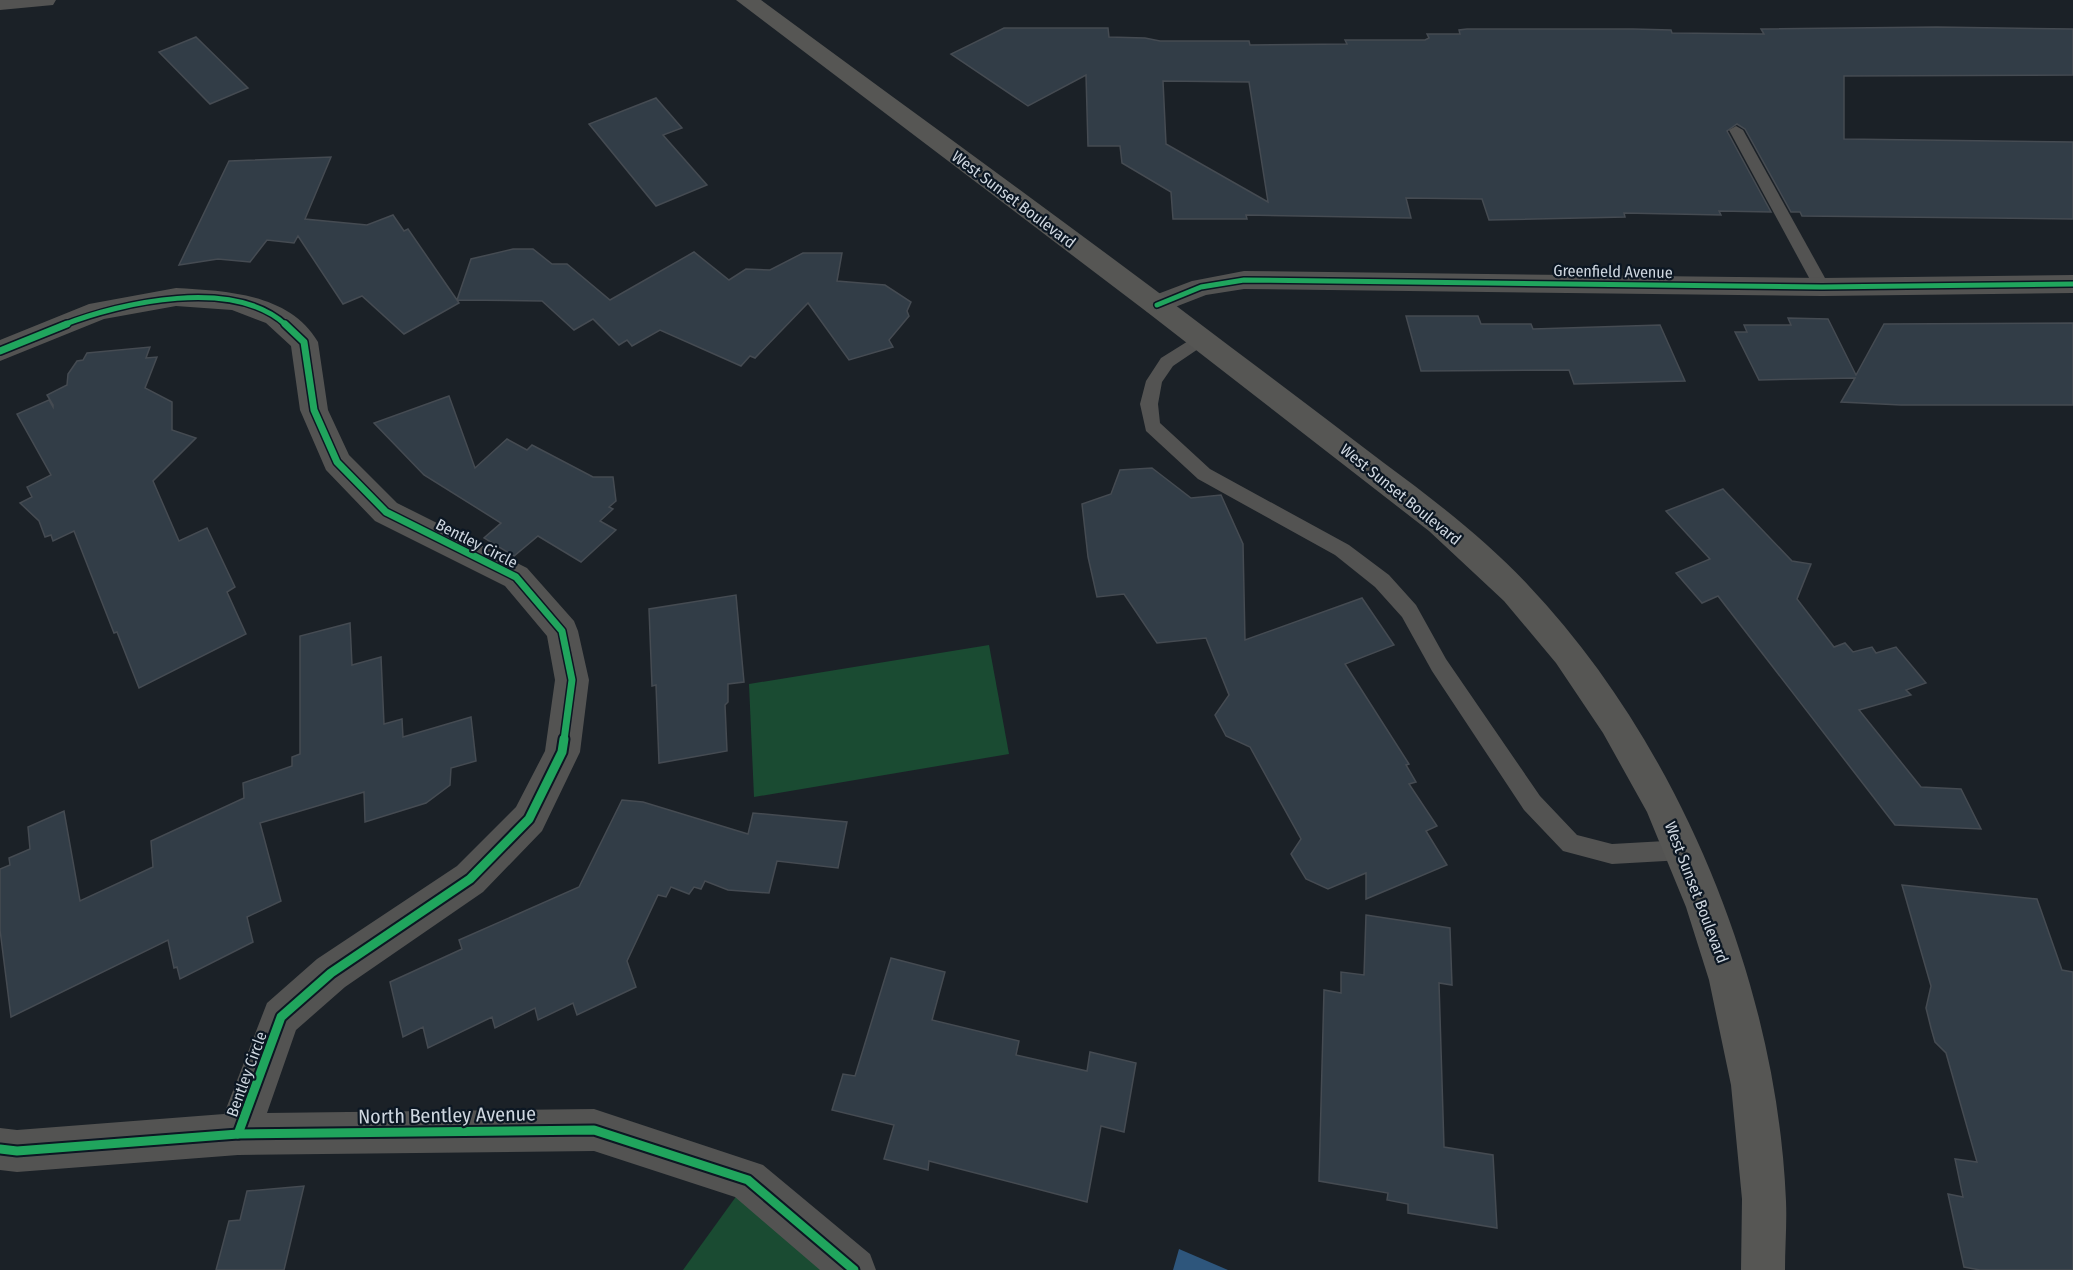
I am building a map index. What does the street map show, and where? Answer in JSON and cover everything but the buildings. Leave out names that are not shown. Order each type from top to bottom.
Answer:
[{"type":"main road","name":"West Sunset Boulevard","points":[[752,1],[1157,305],[1440,522],[1515,591],[1568,653],[1615,722],[1662,803],[1683,850],[1730,980],[1752,1085],[1764,1199],[1763,1270]]},
{"type":"street","points":[[0,4],[45,0]]},
{"type":"street","name":"Greenfield Avenue","points":[[1157,305],[1201,287],[1244,280],[1822,287],[2073,284]]},
{"type":"street","name":"Bentley Circle","points":[[0,351],[99,311],[176,297],[234,301],[276,316],[304,342],[314,410],[337,462],[387,512],[516,578],[562,631],[572,680],[562,752],[529,819],[470,879],[331,973],[281,1017],[238,1134]]},
{"type":"street","name":"North Bentley Avenue","points":[[0,1149],[17,1151],[238,1134],[594,1130],[748,1180],[854,1270]]},
{"type":"lane","points":[[1736,130],[1822,287]]},
{"type":"lane","points":[[1201,339],[1167,362],[1154,381],[1149,404],[1152,426],[1204,474],[1342,550],[1382,581],[1409,611],[1439,665],[1532,803],[1571,844],[1612,854],[1683,850]]},
{"type":"green space","points":[[989,645],[1009,754],[754,797],[749,684]]},
{"type":"green space","points":[[748,1180],[854,1270],[683,1270]]},
{"type":"water","points":[[1179,1249],[1228,1270],[1173,1270]]},
{"type":"cycle path","points":[[1157,305],[1201,287],[1244,280],[1822,287],[2073,284]]},
{"type":"cycle path","points":[[0,351],[99,311],[176,297],[234,301],[276,316],[304,342],[314,410],[337,462],[386,512],[516,577],[562,631],[572,680],[562,752],[529,819],[470,879],[331,973],[281,1017],[238,1134]]},
{"type":"cycle path","points":[[0,1149],[17,1151],[238,1134],[594,1130],[748,1180],[854,1270]]}]
